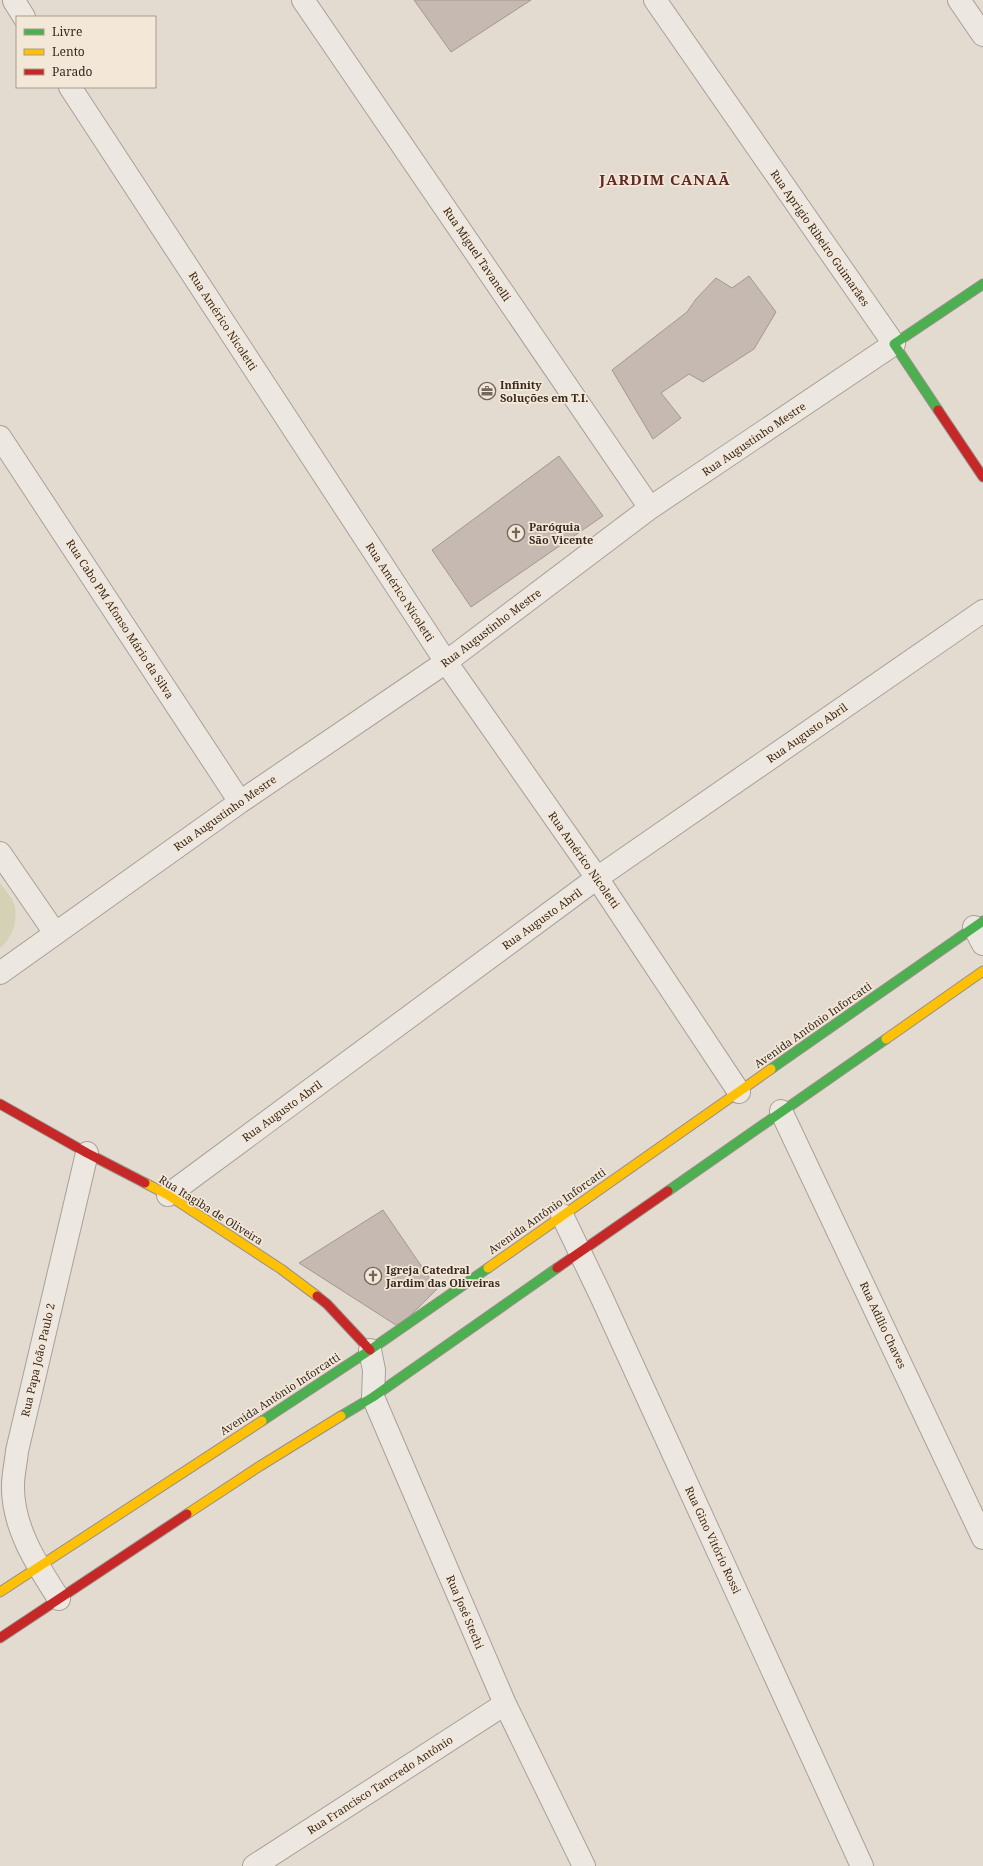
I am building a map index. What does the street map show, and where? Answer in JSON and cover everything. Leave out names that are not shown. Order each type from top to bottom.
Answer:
[{"type":"street","name":"Rua Miguel Tavanelli","points":[[303,0],[650,508]]},
{"type":"street","name":"Rua Aprigio Ribeiro Guimarães","points":[[655,0],[894,344],[983,477]]},
{"type":"street","points":[[959,0],[983,35]]},
{"type":"street","name":"Rua Américo Nicoletti","points":[[71,88],[446,662],[597,878],[739,1092]]},
{"type":"street","name":"Rua Augustinho Mestre","points":[[0,973],[240,802],[446,662],[650,508],[983,284]]},
{"type":"street","name":"Rua Cabo PM Afonso Mário da Silva","points":[[0,437],[240,802]]},
{"type":"street","name":"Rua Augusto Abril","points":[[168,1195],[597,878],[983,611]]},
{"type":"street","points":[[0,853],[55,933]]},
{"type":"street","name":"Avenida Antônio Inforcatti","points":[[0,1592],[370,1350],[739,1092],[980,930]]},
{"type":"street","points":[[0,1638],[260,1466],[372,1397],[983,971]]},
{"type":"street","name":"Rua Itagiba de Oliveira","points":[[0,1104],[87,1153],[168,1195],[281,1269],[327,1304],[370,1350]]},
{"type":"street","name":"Rua Adílio Chaves","points":[[781,1111],[983,1538]]},
{"type":"street","name":"Rua Papa João Paulo 2","points":[[58,1599],[38,1566],[24,1537],[17,1518],[13,1486],[17,1452],[87,1153]]},
{"type":"street","name":"Rua Gino Vitório Rossi","points":[[562,1215],[862,1866]]},
{"type":"street","name":"Rua José Stechi","points":[[370,1350],[374,1370],[372,1397],[505,1704],[584,1866]]},
{"type":"street","name":"Rua Francisco Tancredo Antônio","points":[[254,1866],[505,1704]]},
{"type":"shaded area","points":[[0,883],[13,901],[16,916],[11,934],[0,948]]},
{"type":"building","points":[[414,0],[531,0],[451,52]]},
{"type":"building","points":[[749,276],[776,312],[754,349],[703,382],[689,374],[661,393],[681,418],[653,439],[612,370],[687,312],[696,299],[716,278],[732,288]]},
{"type":"building","name":"Paróquia São Vicente","points":[[559,456],[603,516],[471,607],[432,550]]},
{"type":"building","name":"Igreja Catedral Jardim das Oliveiras","points":[[383,1210],[437,1289],[399,1327],[299,1263]]},
{"type":"traffic: fast","points":[[938,410],[894,344],[983,284]]},
{"type":"traffic: fast","points":[[771,1069],[983,921]]},
{"type":"traffic: fast","points":[[668,1191],[886,1039]]},
{"type":"traffic: fast","points":[[262,1421],[370,1350],[488,1268]]},
{"type":"traffic: fast","points":[[341,1416],[373,1397],[557,1268]]},
{"type":"traffic: slow","points":[[886,1039],[983,971]]},
{"type":"traffic: slow","points":[[488,1268],[771,1069]]},
{"type":"traffic: slow","points":[[145,1183],[168,1195],[281,1269],[317,1296]]},
{"type":"traffic: slow","points":[[187,1514],[260,1466],[341,1416]]},
{"type":"traffic: slow","points":[[0,1592],[262,1421]]},
{"type":"traffic: jam","points":[[938,410],[983,477]]},
{"type":"traffic: jam","points":[[0,1104],[87,1153],[145,1183]]},
{"type":"traffic: jam","points":[[557,1268],[668,1191]]},
{"type":"traffic: jam","points":[[317,1296],[327,1304],[370,1350]]},
{"type":"traffic: jam","points":[[0,1638],[187,1514]]},
{"type":"place","name":"Infinity Soluções em T.I.","points":[[487,391]]},
{"type":"place","name":"Paróquia São Vicente","points":[[516,533]]},
{"type":"place","name":"Igreja Catedral Jardim das Oliveiras","points":[[373,1276]]},
{"type":"district","name":"JARDIM CANAÃ","points":[[665,180]]}]
